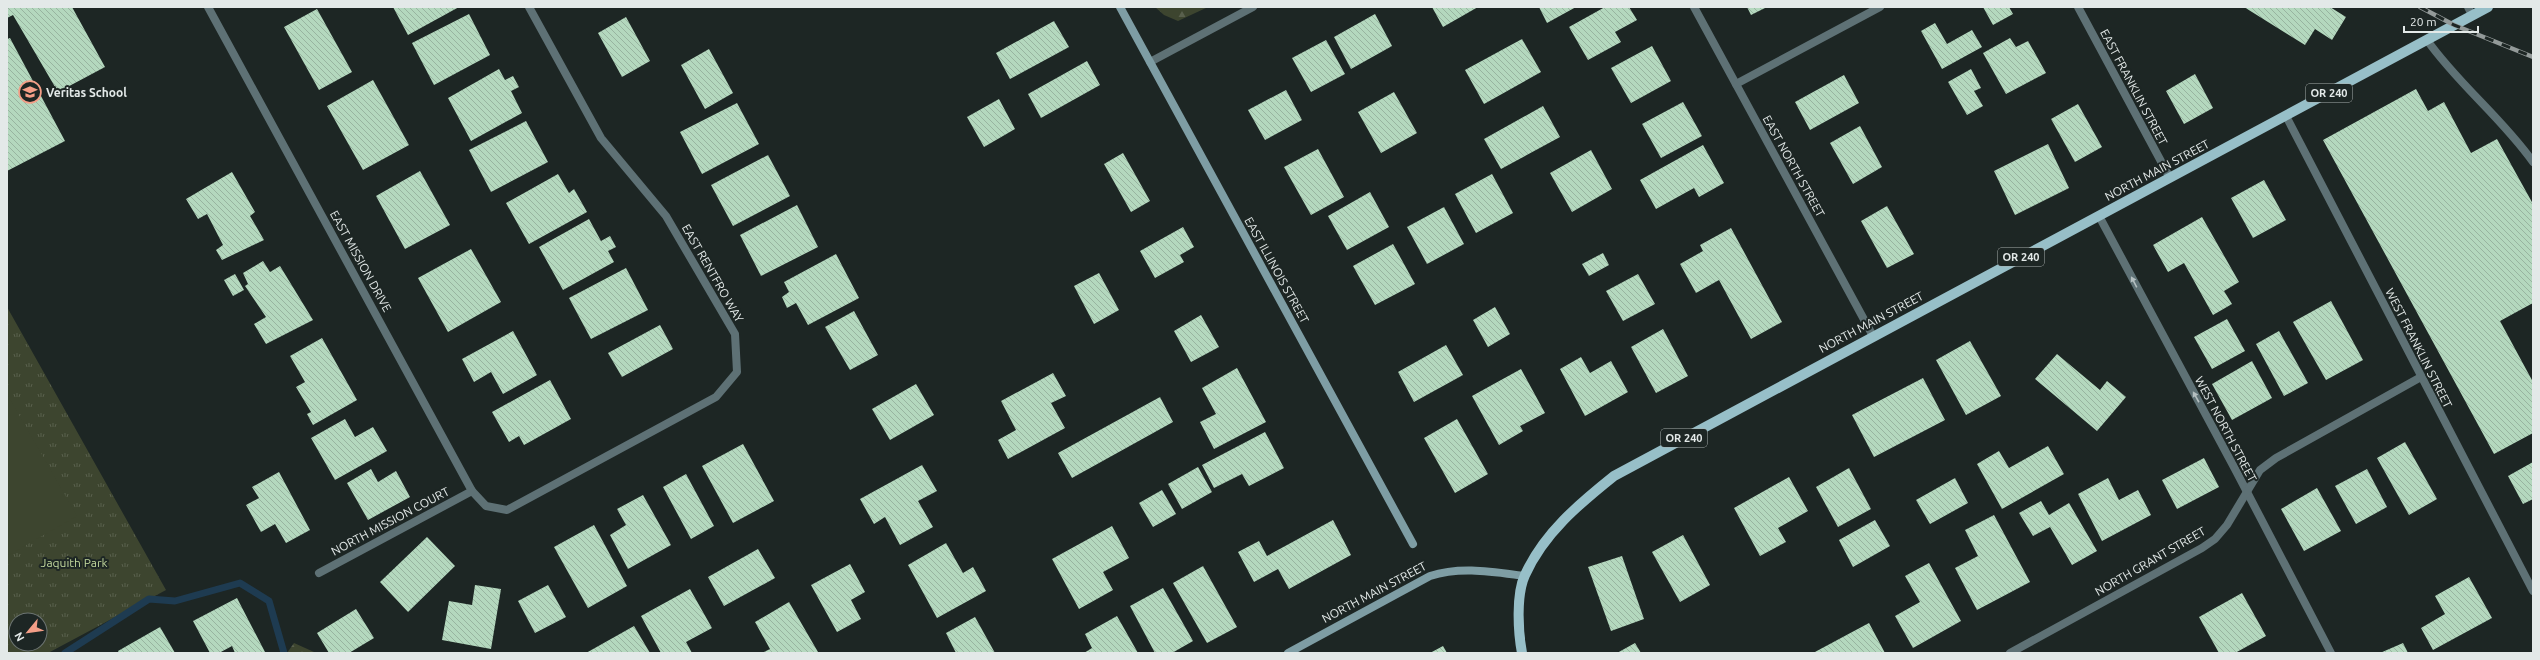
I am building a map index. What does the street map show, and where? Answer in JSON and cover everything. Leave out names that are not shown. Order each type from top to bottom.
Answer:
[{"type":"main road","name":"NORTH MAIN STREET","points":[[1524,576],[1544,543],[1572,510],[1614,476],[2427,40],[2470,11],[2488,7]]},
{"type":"main road","name":"OR 240","points":[[1522,653],[1519,612],[1524,576]]},
{"type":"street","name":"EAST MISSION DRIVE","points":[[208,7],[472,491],[486,506],[507,510]]},
{"type":"street","name":"EAST RENTFRO WAY","points":[[507,510],[716,397],[737,372],[735,334],[666,216],[601,138],[529,7]]},
{"type":"street","name":"EAST ILLINOIS STREET","points":[[1120,7],[1413,544]]},
{"type":"street","points":[[1150,62],[1253,7]]},
{"type":"street","name":"EAST NORTH STREET","points":[[1694,7],[1873,336]]},
{"type":"street","points":[[1736,84],[1880,7]]},
{"type":"street","name":"EAST FRANKLIN STREET","points":[[2078,7],[2170,178]]},
{"type":"street","points":[[2427,40],[2442,61],[2492,113],[2533,162]]},
{"type":"street","name":"WEST FRANKLIN STREET","points":[[2286,116],[2533,591]]},
{"type":"street","name":"WEST NORTH STREET","points":[[2099,216],[2235,469],[2246,493],[2331,653]]},
{"type":"street","name":"NORTH GRANT STREET","points":[[2010,653],[2202,548],[2215,539],[2227,525],[2260,470],[2276,458],[2421,377]]},
{"type":"street","name":"NORTH MISSION COURT","points":[[319,573],[472,491]]},
{"type":"street","name":"NORTH MAIN STREET","points":[[1288,653],[1436,574],[1464,569],[1524,576]]},
{"type":"green space","points":[[1155,7],[1208,7],[1178,21],[1164,15]]},
{"type":"green space","name":"Jaquith Park","points":[[7,307],[166,590],[48,653],[7,653]]},
{"type":"green space","points":[[7,394],[77,516],[7,556]]},
{"type":"green space","points":[[294,643],[314,652],[315,653],[287,653]]},
{"type":"building","points":[[7,7],[72,7],[105,67],[58,92],[13,15],[7,18]]},
{"type":"building","points":[[393,7],[459,7],[408,35]]},
{"type":"building","points":[[1432,7],[1478,7],[1443,27]]},
{"type":"building","points":[[1539,7],[1576,7],[1547,23]]},
{"type":"building","points":[[1605,7],[1629,7],[1637,20],[1615,32],[1621,42],[1588,60],[1569,27]]},
{"type":"building","points":[[1747,7],[1767,7],[1751,15]]},
{"type":"building","points":[[1983,7],[2009,7],[2013,14],[1993,25]]},
{"type":"building","points":[[2244,7],[2330,7],[2346,17],[2332,40],[2315,29],[2305,45]]},
{"type":"building","points":[[317,9],[352,72],[319,90],[284,27]]},
{"type":"building","points":[[469,14],[490,55],[434,85],[412,43]]},
{"type":"building","points":[[1375,14],[1392,46],[1351,69],[1334,37]]},
{"type":"building","points":[[626,17],[650,61],[622,77],[598,33]]},
{"type":"building","points":[[1054,21],[1069,47],[1010,79],[996,53]]},
{"type":"building","points":[[1935,23],[1947,44],[1972,30],[1982,47],[1942,69],[1921,31]]},
{"type":"building","points":[[10,38],[65,141],[7,171],[7,39]]},
{"type":"building","points":[[2010,38],[2016,47],[2028,41],[2046,73],[2006,94],[1983,53]]},
{"type":"building","points":[[1522,39],[1541,72],[1484,104],[1465,70]]},
{"type":"building","points":[[1326,40],[1345,74],[1311,92],[1292,58]]},
{"type":"building","points":[[1652,46],[1671,81],[1631,103],[1611,68]]},
{"type":"building","points":[[709,49],[733,93],[705,109],[681,65]]},
{"type":"building","points":[[1087,61],[1100,85],[1041,118],[1028,94]]},
{"type":"building","points":[[499,69],[505,80],[513,76],[519,87],[511,91],[522,113],[471,141],[448,98]]},
{"type":"building","points":[[1971,69],[1981,88],[1974,91],[1983,106],[1967,115],[1948,82]]},
{"type":"building","points":[[2195,74],[2213,108],[2184,124],[2166,91]]},
{"type":"building","points":[[1844,75],[1859,103],[1810,130],[1795,102]]},
{"type":"building","points":[[373,80],[409,145],[363,170],[327,106]]},
{"type":"building","points":[[2416,89],[2428,111],[2444,102],[2471,153],[2497,139],[2533,204],[2533,303],[2500,321],[2533,382],[2533,433],[2494,454],[2323,140]]},
{"type":"building","points":[[1286,90],[1302,120],[1265,140],[1248,110]]},
{"type":"building","points":[[1394,92],[1417,133],[1381,153],[1358,112]]},
{"type":"building","points":[[999,99],[1015,129],[984,147],[967,117]]},
{"type":"building","points":[[1683,102],[1702,136],[1661,158],[1642,124]]},
{"type":"building","points":[[737,103],[759,144],[702,174],[680,132]]},
{"type":"building","points":[[2078,104],[2102,147],[2075,162],[2051,119]]},
{"type":"building","points":[[1543,106],[1560,137],[1501,169],[1484,139]]},
{"type":"building","points":[[526,121],[548,162],[491,192],[469,150]]},
{"type":"building","points":[[1860,126],[1882,167],[1853,184],[1830,143]]},
{"type":"building","points":[[2048,144],[2069,188],[2015,215],[1994,171]]},
{"type":"building","points":[[1703,145],[1724,183],[1699,197],[1694,188],[1656,209],[1640,180]]},
{"type":"building","points":[[1318,149],[1344,197],[1311,215],[1284,167]]},
{"type":"building","points":[[1591,150],[1612,189],[1572,212],[1550,173]]},
{"type":"building","points":[[1123,153],[1150,201],[1131,212],[1104,164]]},
{"type":"building","points":[[768,155],[790,196],[733,226],[711,185]]},
{"type":"building","points":[[420,171],[450,225],[405,249],[376,196]]},
{"type":"building","points":[[232,172],[255,212],[250,216],[264,240],[222,260],[216,250],[223,245],[207,214],[198,219],[186,199]]},
{"type":"building","points":[[558,174],[569,193],[574,189],[587,212],[529,244],[506,203]]},
{"type":"building","points":[[1492,174],[1513,213],[1476,233],[1455,194]]},
{"type":"building","points":[[2264,180],[2286,220],[2253,238],[2231,198]]},
{"type":"building","points":[[1370,192],[1389,227],[1347,250],[1328,216]]},
{"type":"building","points":[[797,205],[818,247],[761,276],[740,235]]},
{"type":"building","points":[[1887,206],[1914,254],[1887,268],[1861,221]]},
{"type":"building","points":[[1444,207],[1464,244],[1427,264],[1407,227]]},
{"type":"building","points":[[2202,217],[2239,282],[2224,291],[2232,304],[2213,315],[2184,263],[2168,272],[2153,245]]},
{"type":"building","points":[[589,219],[601,241],[610,236],[616,247],[608,251],[614,262],[563,290],[539,247]]},
{"type":"building","points":[[1183,227],[1194,247],[1180,255],[1184,262],[1155,278],[1140,251]]},
{"type":"building","points":[[1731,228],[1782,322],[1751,339],[1719,280],[1696,293],[1680,264],[1703,251],[1700,245]]},
{"type":"building","points":[[1393,244],[1415,284],[1375,305],[1353,266]]},
{"type":"building","points":[[471,249],[501,302],[448,332],[418,278]]},
{"type":"building","points":[[1603,253],[1609,265],[1589,276],[1582,264]]},
{"type":"building","points":[[836,254],[859,298],[808,325],[796,303],[787,308],[782,297],[789,292],[784,282]]},
{"type":"building","points":[[263,261],[270,272],[280,266],[313,320],[266,344],[254,324],[266,317],[245,286],[248,284],[243,273]]},
{"type":"building","points":[[626,268],[648,310],[591,339],[569,298]]},
{"type":"building","points":[[1099,273],[1119,310],[1094,324],[1074,286]]},
{"type":"building","points":[[235,274],[244,290],[233,296],[224,280]]},
{"type":"building","points":[[1638,274],[1655,304],[1623,321],[1606,291]]},
{"type":"building","points":[[2331,301],[2363,360],[2326,380],[2293,322]]},
{"type":"building","points":[[1495,307],[1510,334],[1488,347],[1473,320]]},
{"type":"building","points":[[854,311],[878,355],[850,370],[825,327]]},
{"type":"building","points":[[1201,315],[1219,347],[1191,362],[1174,331]]},
{"type":"building","points":[[2227,319],[2245,351],[2212,369],[2194,337]]},
{"type":"building","points":[[660,325],[673,349],[622,377],[608,353]]},
{"type":"building","points":[[1663,329],[1688,376],[1656,393],[1631,347]]},
{"type":"building","points":[[513,331],[537,375],[503,394],[491,372],[474,382],[462,359]]},
{"type":"building","points":[[2279,331],[2308,383],[2284,396],[2256,344]]},
{"type":"building","points":[[322,338],[357,400],[313,425],[307,414],[311,412],[296,387],[305,382],[290,356]]},
{"type":"building","points":[[1970,341],[2001,396],[1966,415],[1936,360]]},
{"type":"building","points":[[1446,345],[1463,375],[1414,402],[1398,372]]},
{"type":"building","points":[[2057,354],[2100,390],[2107,381],[2126,397],[2097,431],[2035,379]]},
{"type":"building","points":[[1581,357],[1590,373],[1611,361],[1628,392],[1585,416],[1560,369]]},
{"type":"building","points":[[2252,361],[2272,398],[2232,420],[2212,384]]},
{"type":"building","points":[[1237,368],[1266,422],[1214,449],[1200,422],[1216,414],[1202,388]]},
{"type":"building","points":[[1521,369],[1545,413],[1520,426],[1523,431],[1499,445],[1472,396]]},
{"type":"building","points":[[1053,373],[1066,396],[1051,403],[1065,428],[1008,459],[998,440],[1016,430],[1001,401]]},
{"type":"building","points":[[1923,378],[1945,420],[1874,457],[1852,415]]},
{"type":"building","points":[[550,380],[571,419],[524,445],[519,436],[509,442],[492,412]]},
{"type":"building","points":[[916,384],[934,415],[890,440],[872,409]]},
{"type":"building","points":[[1160,397],[1173,422],[1072,478],[1058,453]]},
{"type":"building","points":[[345,419],[355,437],[373,427],[387,451],[335,480],[311,438]]},
{"type":"building","points":[[1457,419],[1488,474],[1455,493],[1424,438]]},
{"type":"building","points":[[1265,432],[1284,468],[1249,486],[1242,474],[1214,488],[1202,465]]},
{"type":"building","points":[[2405,442],[2437,499],[2409,515],[2377,458]]},
{"type":"building","points":[[743,444],[774,501],[733,523],[702,466]]},
{"type":"building","points":[[2048,446],[2064,474],[2002,509],[1977,464],[1999,451],[2009,468]]},
{"type":"building","points":[[2204,458],[2219,487],[2177,509],[2162,480]]},
{"type":"building","points":[[2533,462],[2533,499],[2523,504],[2508,476]]},
{"type":"building","points":[[922,465],[937,491],[918,501],[933,527],[900,545],[885,517],[874,524],[860,499]]},
{"type":"building","points":[[1198,467],[1212,492],[1182,509],[1168,484]]},
{"type":"building","points":[[1849,468],[1871,509],[1838,527],[1816,487]]},
{"type":"building","points":[[371,469],[378,482],[396,471],[410,497],[368,520],[347,483]]},
{"type":"building","points":[[2367,469],[2387,507],[2356,524],[2335,486]]},
{"type":"building","points":[[279,472],[310,530],[286,543],[275,524],[261,532],[246,505],[259,498],[252,487]]},
{"type":"building","points":[[686,474],[714,526],[691,539],[663,487]]},
{"type":"building","points":[[1789,477],[1808,511],[1778,528],[1786,542],[1760,556],[1734,508]]},
{"type":"building","points":[[1955,478],[1968,503],[1930,524],[1916,500]]},
{"type":"building","points":[[2108,478],[2119,500],[2138,490],[2151,515],[2102,541],[2078,494]]},
{"type":"building","points":[[2317,488],[2341,531],[2304,551],[2281,509]]},
{"type":"building","points":[[1162,490],[1176,514],[1153,527],[1139,503]]},
{"type":"building","points":[[643,495],[671,545],[628,569],[610,535],[626,525],[617,509]]},
{"type":"building","points":[[2041,501],[2049,515],[2069,503],[2097,551],[2072,565],[2050,527],[2033,536],[2019,513]]},
{"type":"building","points":[[1994,515],[2030,582],[1977,610],[1955,568],[1978,556],[1965,530]]},
{"type":"building","points":[[1333,520],[1351,555],[1289,589],[1278,569],[1254,582],[1238,552],[1259,541],[1267,556]]},
{"type":"building","points":[[1875,520],[1890,546],[1853,567],[1839,540]]},
{"type":"building","points":[[594,525],[627,586],[588,608],[554,547]]},
{"type":"building","points":[[1112,526],[1129,558],[1103,572],[1113,590],[1079,609],[1052,559]]},
{"type":"building","points":[[1683,535],[1710,585],[1680,602],[1652,552]]},
{"type":"building","points":[[427,537],[455,566],[408,612],[380,582]]},
{"type":"building","points":[[946,543],[963,573],[973,567],[986,591],[937,618],[908,565]]},
{"type":"building","points":[[758,549],[775,578],[724,606],[708,577]]},
{"type":"building","points":[[1622,556],[1644,619],[1611,631],[1588,567]]},
{"type":"building","points":[[1929,563],[1961,621],[1913,648],[1895,616],[1920,602],[1905,576]]},
{"type":"building","points":[[850,564],[865,592],[851,600],[861,619],[837,632],[811,585]]},
{"type":"building","points":[[1203,566],[1237,627],[1207,643],[1173,583]]},
{"type":"building","points":[[2469,577],[2492,618],[2433,650],[2421,628],[2445,614],[2435,596]]},
{"type":"building","points":[[475,585],[501,589],[491,649],[442,640],[449,601],[472,605]]},
{"type":"building","points":[[548,585],[566,617],[535,633],[518,601]]},
{"type":"building","points":[[1163,588],[1193,641],[1172,653],[1155,653],[1130,606]]},
{"type":"building","points":[[690,589],[712,628],[686,642],[692,653],[661,653],[641,616]]},
{"type":"building","points":[[2242,593],[2266,636],[2235,653],[2219,653],[2199,617]]},
{"type":"building","points":[[237,598],[265,652],[235,653],[232,646],[219,653],[210,653],[193,621]]},
{"type":"building","points":[[789,602],[818,652],[762,653],[770,649],[755,622]]},
{"type":"building","points":[[356,609],[374,638],[349,653],[329,653],[317,633]]},
{"type":"building","points":[[1117,616],[1138,653],[1084,653],[1092,648],[1085,634]]},
{"type":"building","points":[[975,617],[995,653],[956,653],[946,633]]},
{"type":"building","points":[[1869,623],[1885,653],[1813,653]]},
{"type":"building","points":[[634,626],[650,653],[586,653]]},
{"type":"building","points":[[160,627],[175,653],[119,653],[118,651]]},
{"type":"building","points":[[1635,643],[1641,653],[1617,653]]},
{"type":"building","points":[[2403,643],[2408,653],[2380,653]]},
{"type":"building","points":[[1443,646],[1447,653],[1430,653]]},
{"type":"waterway","points":[[65,653],[149,599],[175,601],[240,583],[269,601],[284,653]]},
{"type":"railway","points":[[2420,7],[2454,25],[2533,57]]},
{"type":"place","name":"Veritas School","points":[[30,92]]}]
